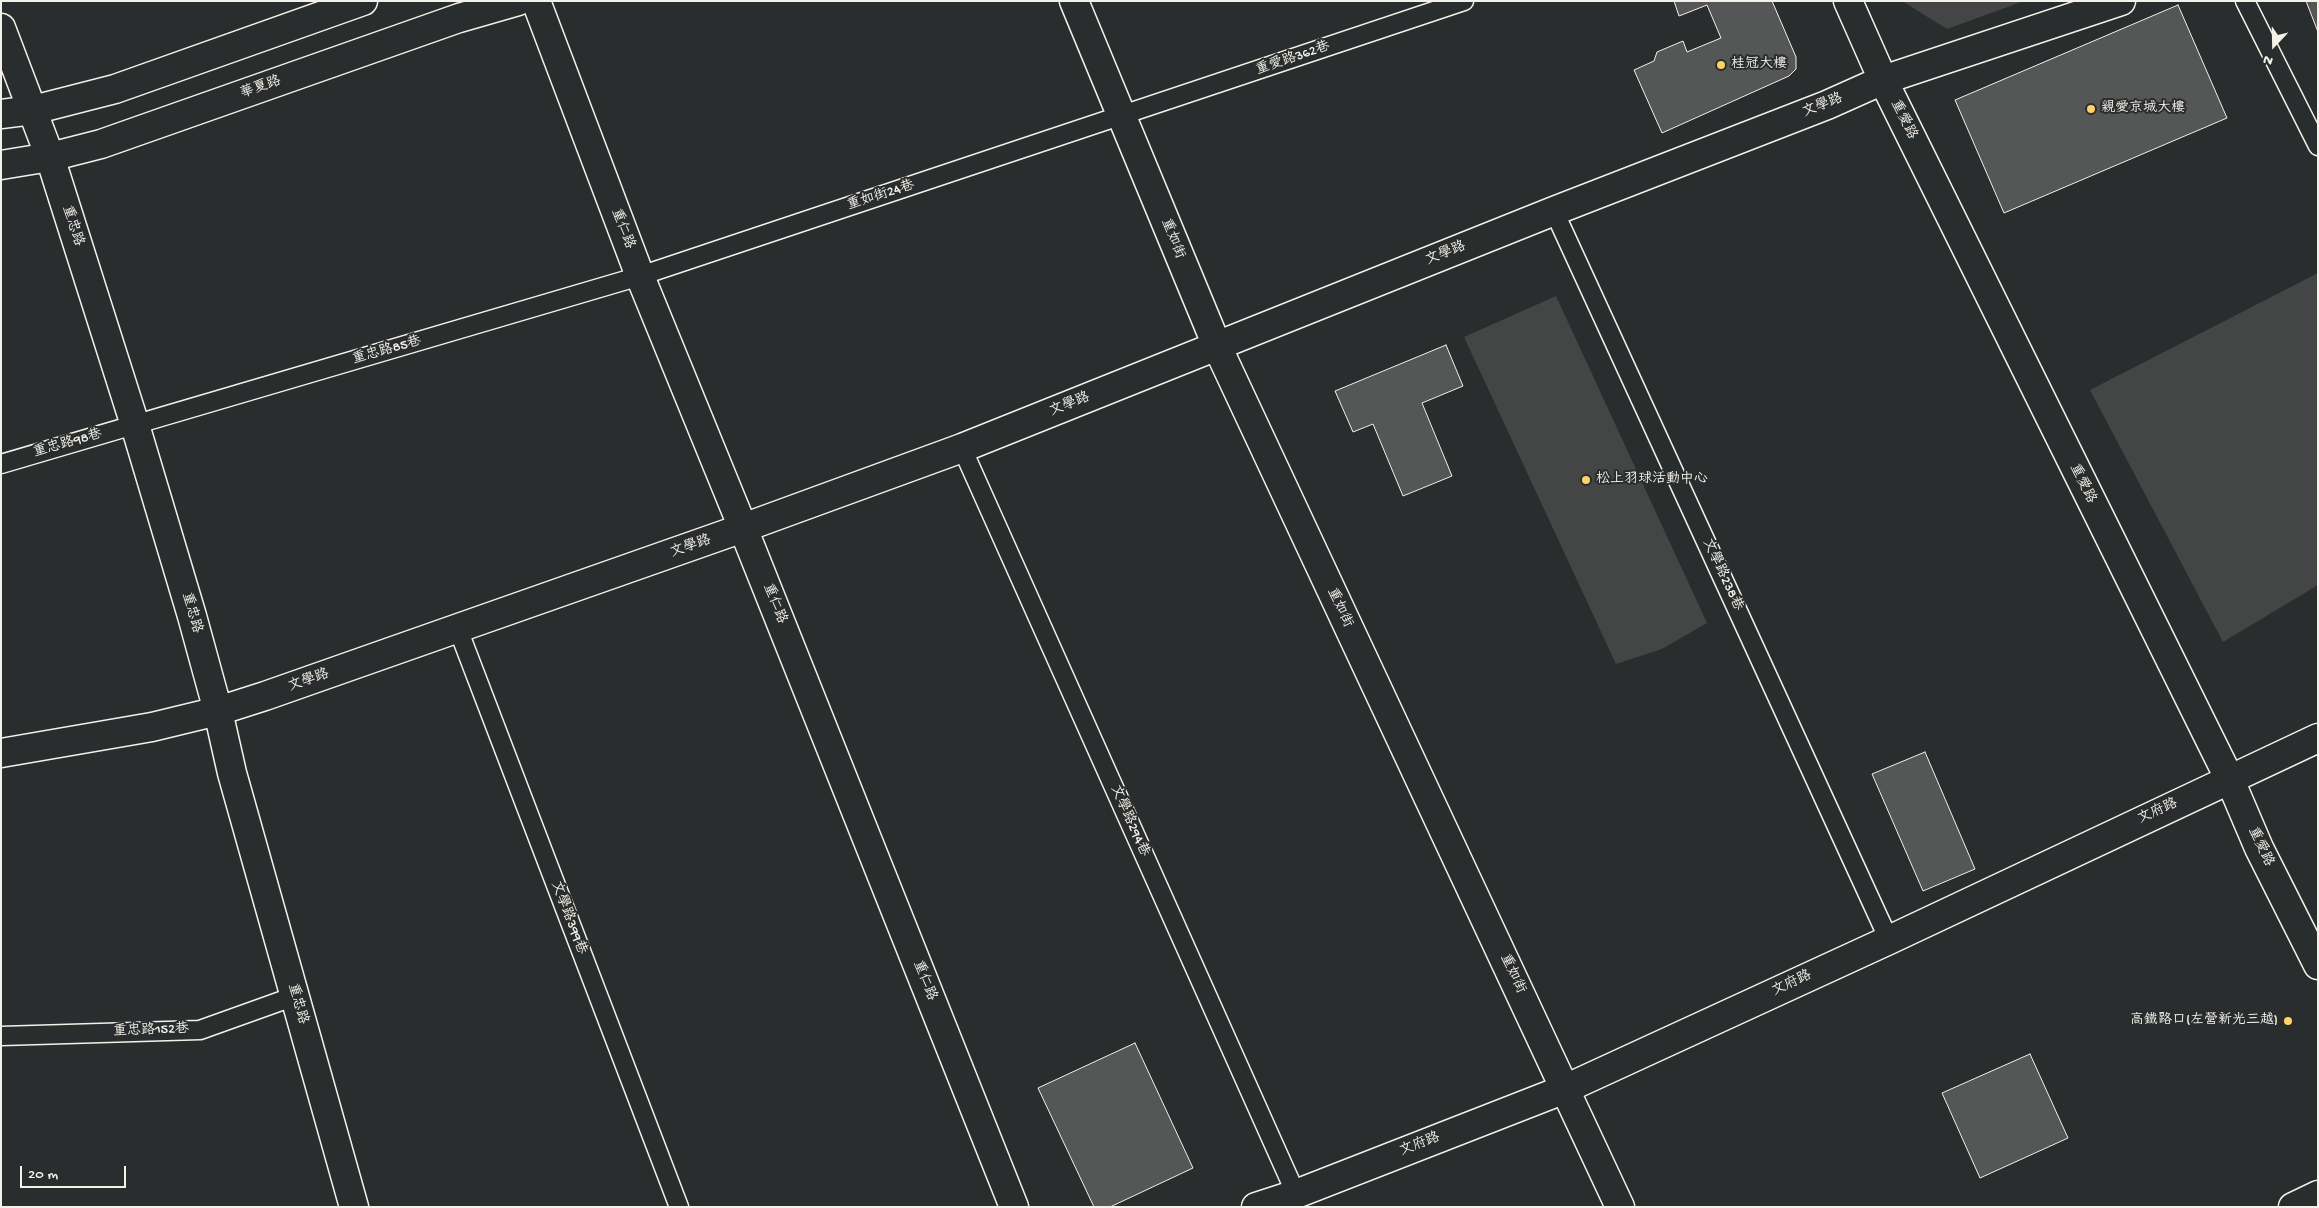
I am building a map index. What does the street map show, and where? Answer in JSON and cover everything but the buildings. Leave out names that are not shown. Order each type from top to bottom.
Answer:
[{"type":"street","points":[[1,114],[33,110],[115,89],[364,1]]},
{"type":"street","name":"華夏路","points":[[1,165],[50,157],[101,144],[459,18],[518,1]]},
{"type":"street","name":"重仁路","points":[[536,1],[640,276],[743,528],[1014,1207]]},
{"type":"street","name":"重如街","points":[[1074,1],[1217,346],[1620,1207]]},
{"type":"street","name":"重愛路","points":[[1848,1],[1883,80],[2230,780],[2259,848],[2318,965]]},
{"type":"street","name":"文學路","points":[[1,753],[152,726],[265,696],[743,528],[962,448],[1554,211],[1827,105],[1883,80],[2121,1]]},
{"type":"street","name":"重忠路","points":[[1,28],[50,157],[135,425],[218,710],[232,773],[354,1207]]},
{"type":"street","name":"文府路","points":[[1256,1207],[1296,1194],[1565,1089],[1889,940],[2318,738]]},
{"type":"street","points":[[2293,1207],[2318,1195]]},
{"type":"lane","name":"重愛路362巷","points":[[1122,116],[1464,1]]},
{"type":"lane","points":[[2245,1],[2318,146]]},
{"type":"lane","name":"重如街24巷","points":[[640,276],[1122,116]]},
{"type":"lane","name":"文學路238巷","points":[[1554,211],[1889,940]]},
{"type":"lane","name":"重忠路85巷","points":[[135,425],[640,276]]},
{"type":"lane","name":"重忠路98巷","points":[[1,464],[135,425]]},
{"type":"lane","name":"文學路294巷","points":[[962,448],[1296,1194]]},
{"type":"lane","name":"文學路399巷","points":[[458,628],[679,1207]]},
{"type":"lane","name":"重忠路152巷","points":[[1,1036],[200,1030],[295,996]]},
{"type":"shaded area","points":[[1902,1],[2024,1],[1947,29]]},
{"type":"shaded area","points":[[2318,273],[2318,585],[2223,642],[2090,390]]},
{"type":"shaded area","name":"松上羽球活動中心","points":[[1556,296],[1707,623],[1662,649],[1616,664],[1464,337]]},
{"type":"place","name":"桂冠大樓","points":[[1721,65]]},
{"type":"place","name":"親愛京城大樓","points":[[2091,109]]},
{"type":"place","name":"松上羽球活動中心","points":[[1586,480]]},
{"type":"place","name":"高鐵路口(左營新光三越)","points":[[2288,1021]]}]
